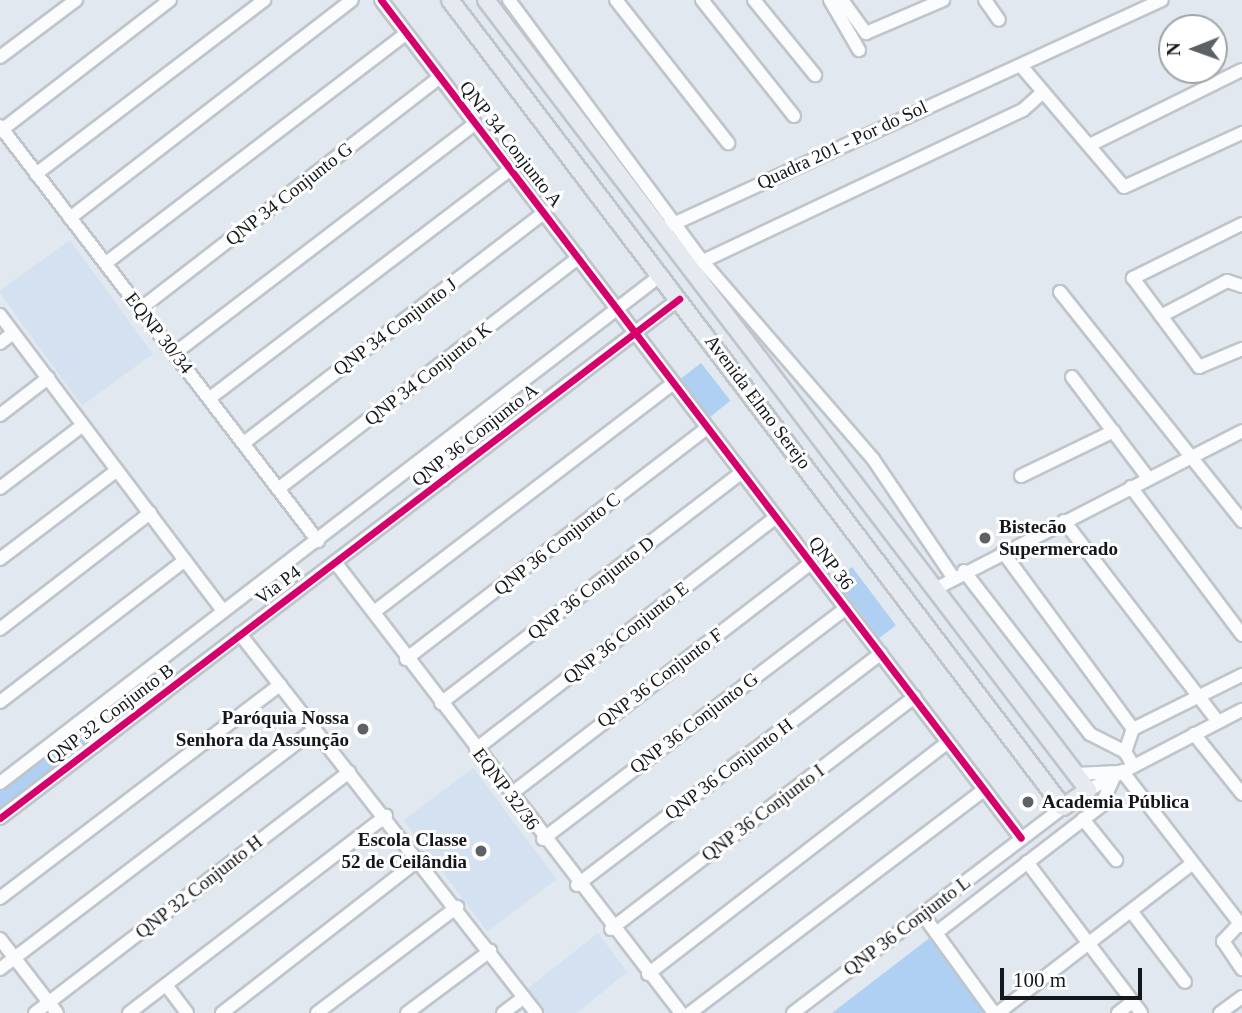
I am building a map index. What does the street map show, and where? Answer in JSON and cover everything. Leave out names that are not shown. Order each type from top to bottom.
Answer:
[{"type":"main road","name":"Avenida Elmo Serejo","points":[[450,0],[886,569],[1063,807]]},
{"type":"main road","points":[[462,16],[471,0]]},
{"type":"main road","name":"Avenida Elmo Serejo","points":[[486,0],[697,265],[935,589],[1088,790]]},
{"type":"main road","points":[[870,549],[896,536]]},
{"type":"main road","points":[[886,569],[892,555],[909,553]]},
{"type":"main road","points":[[1063,807],[1088,790]]},
{"type":"street","points":[[0,57],[76,0]]},
{"type":"street","points":[[1,127],[170,0]]},
{"type":"street","points":[[36,174],[264,0]]},
{"type":"street","points":[[70,218],[352,0]]},
{"type":"street","name":"QNP 34 Conjunto A","points":[[381,0],[509,170],[545,212],[615,308]]},
{"type":"street","points":[[509,0],[668,227]]},
{"type":"street","points":[[616,0],[728,143]]},
{"type":"street","points":[[702,0],[793,116]]},
{"type":"street","points":[[754,0],[815,75]]},
{"type":"street","points":[[830,0],[859,50]]},
{"type":"street","points":[[842,0],[866,33],[943,0]]},
{"type":"street","points":[[985,0],[999,20]]},
{"type":"street","name":"Quadra 201 - Por do Sol","points":[[668,227],[1007,67],[1022,66],[1162,0]]},
{"type":"street","points":[[106,264],[405,34]]},
{"type":"street","points":[[1022,66],[1042,93],[1090,145],[1120,185],[1130,187],[1242,133]]},
{"type":"street","points":[[1090,145],[1242,71]]},
{"type":"street","name":"QNP 34 Conjunto G","points":[[140,309],[439,78]]},
{"type":"street","points":[[1042,93],[1023,110],[697,265],[873,459],[915,528],[958,574],[1090,734],[1125,752]]},
{"type":"street","points":[[175,353],[474,124]]},
{"type":"street","name":"EQNP 30/34","points":[[1,127],[245,442],[318,541]]},
{"type":"street","points":[[210,398],[509,170]]},
{"type":"street","name":"QNP 34 Conjunto J","points":[[245,442],[545,212]]},
{"type":"street","points":[[1242,224],[1133,277],[1199,367],[1242,349]]},
{"type":"street","name":"QNP 34 Conjunto K","points":[[278,489],[578,258]]},
{"type":"street","points":[[615,308],[661,275]]},
{"type":"street","points":[[1161,316],[1227,281],[1242,286]]},
{"type":"street","points":[[1060,292],[1242,521]]},
{"type":"street","points":[[634,332],[679,299]]},
{"type":"street","name":"QNP 36","points":[[615,308],[1021,838]]},
{"type":"street","name":"Via P4","points":[[0,783],[222,610],[318,541],[615,308]]},
{"type":"street","points":[[0,315],[222,610]]},
{"type":"street","points":[[0,342],[13,332]]},
{"type":"street","name":"QNP 36 Conjunto A","points":[[335,562],[634,332]]},
{"type":"street","points":[[1072,377],[1148,478]]},
{"type":"street","points":[[0,415],[48,378]]},
{"type":"street","points":[[374,612],[673,383]]},
{"type":"street","points":[[0,488],[83,425]]},
{"type":"street","name":"QNP 36 Conjunto C","points":[[406,659],[707,428]]},
{"type":"street","points":[[1021,476],[1114,431]]},
{"type":"street","points":[[935,589],[958,574],[1242,431]]},
{"type":"street","points":[[444,443],[448,458],[461,466]]},
{"type":"street","points":[[426,457],[438,466],[443,480]]},
{"type":"street","points":[[0,559],[116,471]]},
{"type":"street","name":"QNP 36 Conjunto D","points":[[441,704],[741,473]]},
{"type":"street","points":[[1131,486],[1242,635]]},
{"type":"street","points":[[0,629],[150,513]]},
{"type":"street","name":"QNP 36 Conjunto E","points":[[476,749],[776,517]]},
{"type":"street","points":[[1063,521],[1202,697],[1218,722]]},
{"type":"street","points":[[896,536],[915,528]]},
{"type":"street","points":[[1003,552],[1133,729]]},
{"type":"street","points":[[0,702],[185,560]]},
{"type":"street","name":"Via P4","points":[[240,634],[335,562]]},
{"type":"street","name":"EQNP 32/36","points":[[335,562],[577,885],[681,1013]]},
{"type":"street","name":"QNP 36 Conjunto F","points":[[511,794],[811,563]]},
{"type":"street","name":"QNP 36 Conjunto G","points":[[543,839],[846,608]]},
{"type":"street","points":[[240,634],[420,859],[536,1013]]},
{"type":"street","name":"QNP 32 Conjunto B","points":[[0,818],[240,634]]},
{"type":"street","name":"QNP 36 Conjunto H","points":[[577,885],[881,653]]},
{"type":"street","points":[[936,933],[1107,798],[1123,771],[1125,752],[1133,729],[1242,676]]},
{"type":"street","points":[[0,898],[280,685]]},
{"type":"street","name":"QNP 36 Conjunto I","points":[[611,929],[914,697]]},
{"type":"street","points":[[100,707],[102,722],[115,730]]},
{"type":"street","points":[[1088,790],[1242,710]]},
{"type":"street","points":[[78,723],[93,729],[95,746]]},
{"type":"street","points":[[0,969],[315,729]]},
{"type":"street","points":[[1195,734],[1242,794]]},
{"type":"street","points":[[648,974],[947,743]]},
{"type":"street","points":[[1076,774],[1123,771]]},
{"type":"street","points":[[1123,771],[1241,925],[1223,941],[1242,969]]},
{"type":"street","name":"QNP 32 Conjunto H","points":[[35,1013],[53,1008],[349,772]]},
{"type":"street","points":[[690,1013],[984,790]]},
{"type":"street","name":"QNP 36 Conjunto L","points":[[793,1013],[1063,807]]},
{"type":"street","points":[[130,1013],[386,816]]},
{"type":"street","points":[[1083,819],[1116,860]]},
{"type":"street","points":[[222,1013],[420,859]]},
{"type":"street","points":[[1027,862],[1087,945],[1141,1013]]},
{"type":"street","points":[[923,915],[996,1013],[1194,863]]},
{"type":"street","points":[[317,1013],[457,907]]},
{"type":"street","points":[[1131,911],[1185,982]]},
{"type":"street","points":[[0,939],[53,1008]]},
{"type":"street","points":[[407,1013],[490,951]]},
{"type":"street","points":[[166,985],[187,1013]]},
{"type":"street","points":[[503,1013],[524,997]]},
{"type":"street","points":[[1220,1013],[1242,998]]},
{"type":"street","points":[[1118,1013],[1132,1002]]},
{"type":"shaded area","points":[[70,240],[153,354],[82,406],[0,293]]},
{"type":"shaded area","points":[[701,363],[731,401],[708,419],[678,381]]},
{"type":"shaded area","points":[[852,567],[896,625],[879,638],[835,580]]},
{"type":"shaded area","points":[[79,729],[86,742],[0,813],[0,787]]},
{"type":"shaded area","name":"Escola Classe 52 de Ceilândia","points":[[473,768],[557,879],[487,931],[404,820]]},
{"type":"shaded area","points":[[598,933],[627,972],[577,1013],[546,1013],[527,989]]},
{"type":"shaded area","points":[[936,933],[994,1013],[832,1013]]},
{"type":"cycle path","points":[[381,0],[1021,838]]},
{"type":"cycle path","points":[[0,818],[679,299]]},
{"type":"place","name":"Bistecão Supermercado","points":[[985,538]]},
{"type":"place","name":"Paróquia Nossa Senhora da Assunção","points":[[363,729]]},
{"type":"place","name":"Academia Pública","points":[[1028,802]]},
{"type":"place","name":"Escola Classe 52 de Ceilândia","points":[[481,851]]}]
